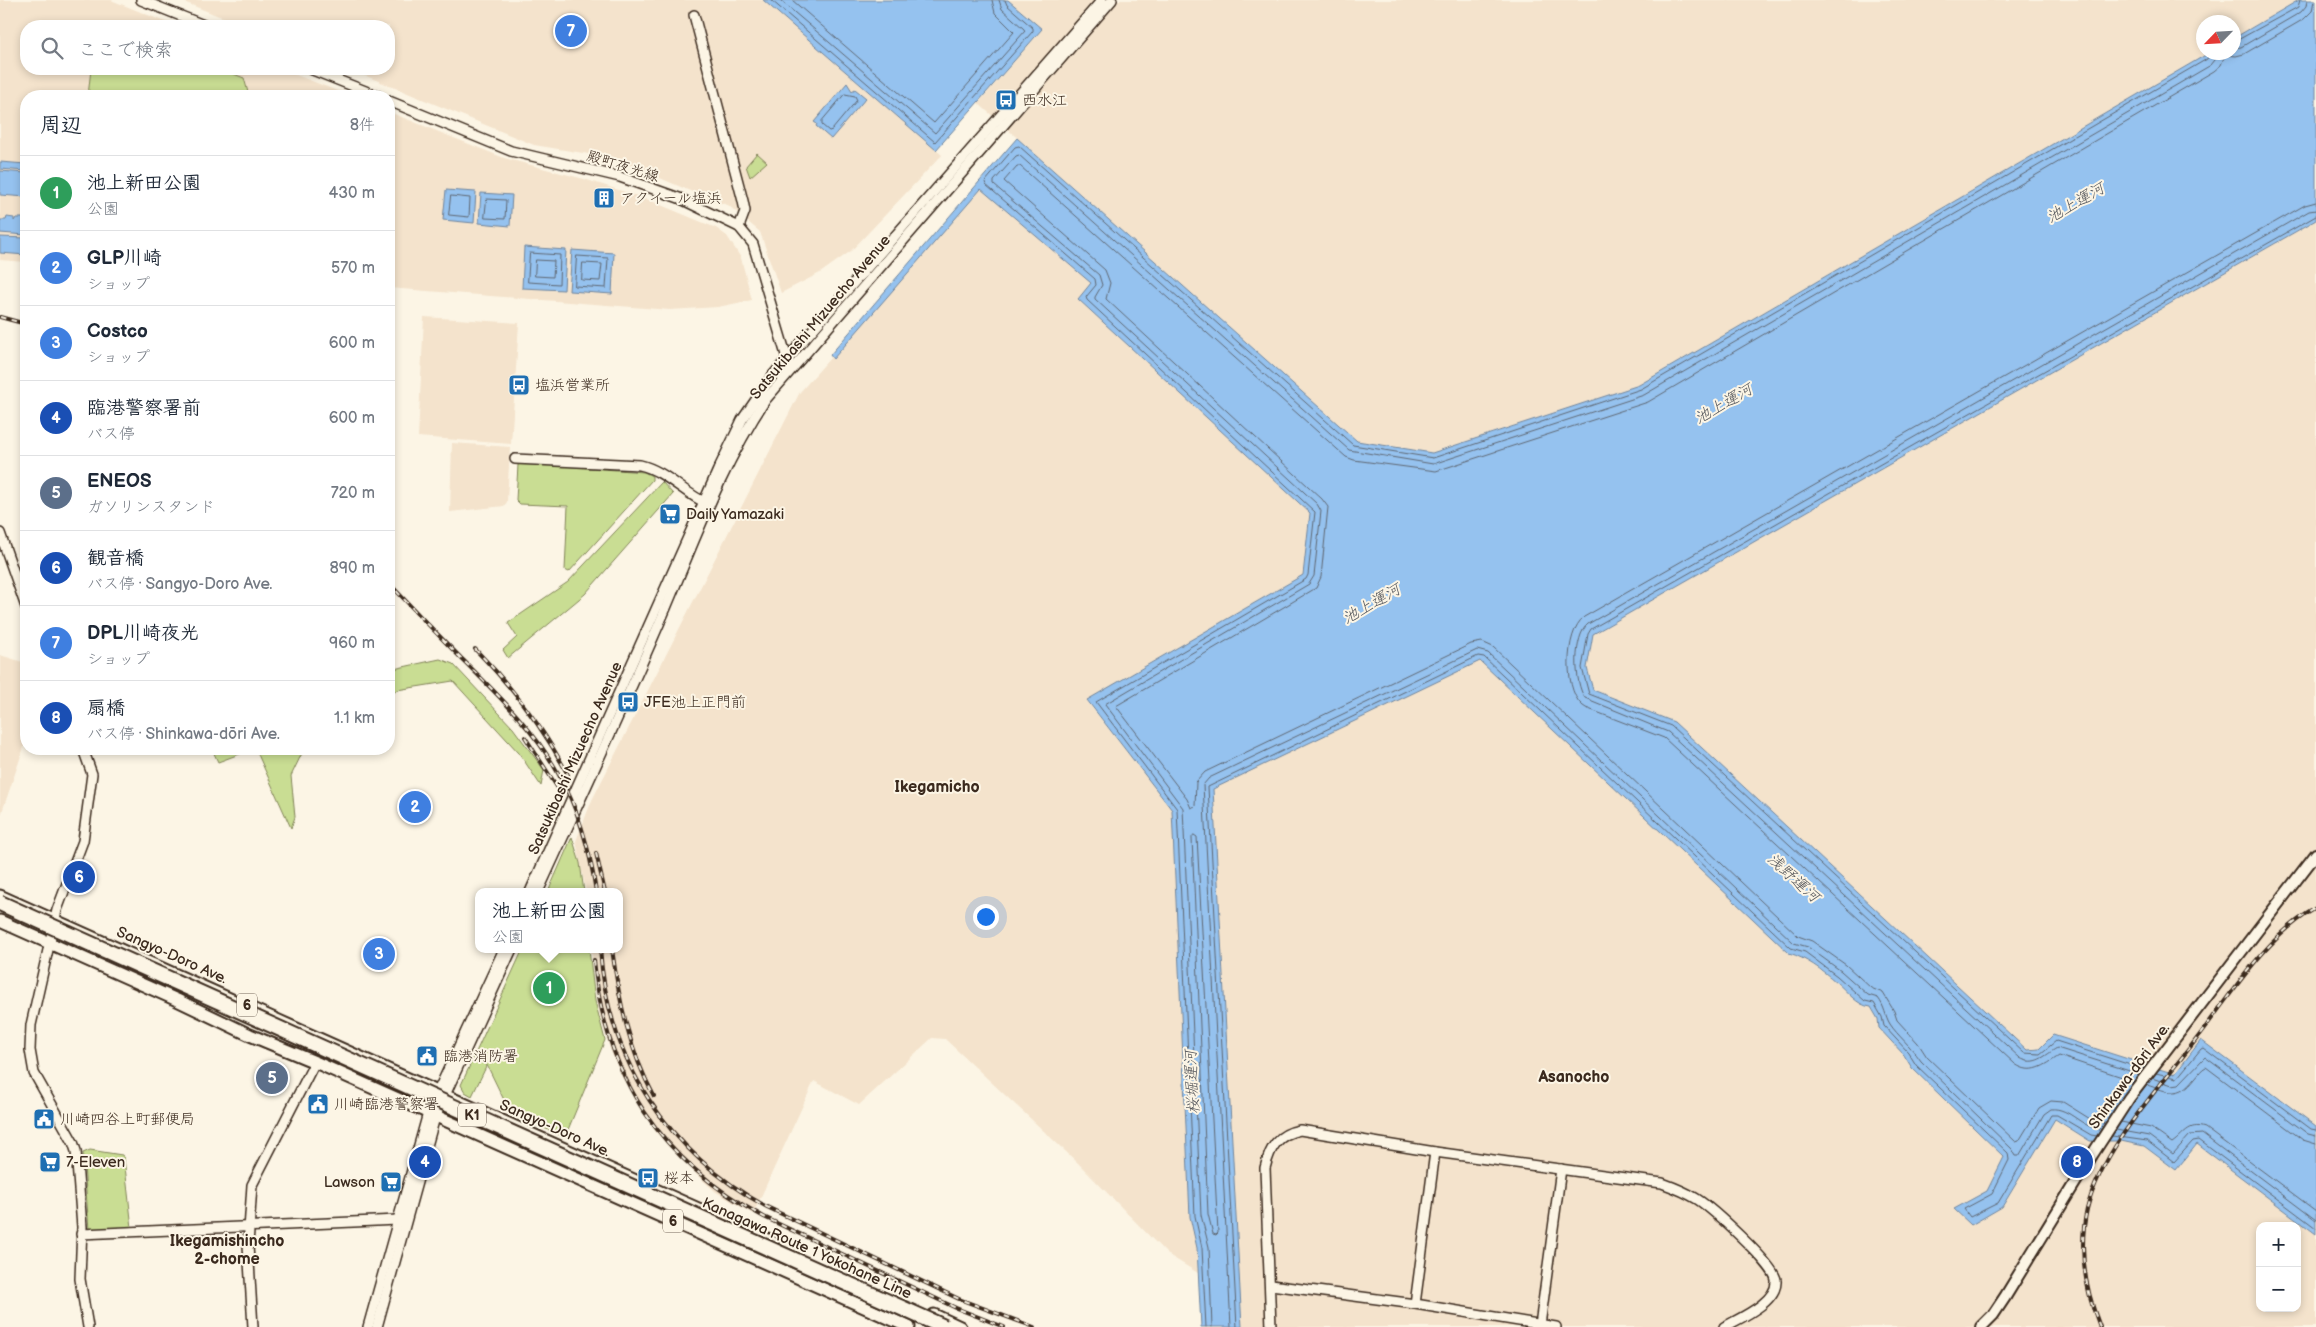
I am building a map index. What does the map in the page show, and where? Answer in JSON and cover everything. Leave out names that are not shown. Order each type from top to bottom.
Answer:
[{"type":"highway","name":"Kanagawa Route 1 Yokohane Line","points":[[0,903],[944,1327]]},
{"type":"highway","name":"Kanagawa Route 1 Yokohane Line","points":[[0,912],[923,1327]]},
{"type":"main road","name":"Shinkawa-dōri Ave.","points":[[1981,1327],[1993,1315],[2099,1142],[2129,1098],[2316,854]]},
{"type":"main road","name":"Sangyo-Doro Ave.","points":[[0,896],[960,1327]]},
{"type":"main road","name":"6","points":[[0,921],[177,1000],[250,1036],[316,1062],[909,1327]]},
{"type":"street","points":[[141,0],[191,20]]},
{"type":"street","name":"Satsukibashi Mizuecho Avenue","points":[[789,365],[1102,0]]},
{"type":"street","name":"Satsukibashi Mizuecho Avenue","points":[[540,888],[639,670],[713,489],[751,405],[762,389],[789,365],[1112,0]]},
{"type":"street","points":[[694,15],[743,201],[745,211],[739,227]]},
{"type":"street","points":[[325,75],[363,90]]},
{"type":"street","name":"殿町夜光線","points":[[395,103],[511,150],[620,177],[679,198],[739,227],[755,250],[789,365]]},
{"type":"street","points":[[515,459],[640,465],[661,473],[686,494],[707,504]]},
{"type":"street","name":"Satsukibashi Mizuecho Avenue","points":[[532,888],[707,504]]},
{"type":"street","points":[[0,533],[20,590]]},
{"type":"street","points":[[85,755],[92,774],[83,841],[56,910],[31,1024],[30,1057],[34,1073],[73,1142],[76,1151],[81,1234],[80,1279],[88,1327]]},
{"type":"street","points":[[442,1093],[502,953]]},
{"type":"street","points":[[368,1327],[398,1220],[431,1115],[510,953]]},
{"type":"street","points":[[253,1327],[248,1227],[250,1192],[254,1179],[316,1062]]},
{"type":"street","points":[[377,1327],[431,1115]]},
{"type":"street","points":[[1271,1327],[1266,1168],[1269,1152],[1277,1140],[1290,1132],[1300,1130],[1435,1152],[1662,1182],[1682,1191],[1697,1199],[1773,1269],[1776,1281],[1772,1294],[1758,1308],[1724,1327]]},
{"type":"street","points":[[1415,1304],[1435,1152]]},
{"type":"street","points":[[1540,1324],[1561,1169]]},
{"type":"street","points":[[622,1198],[624,1176]]},
{"type":"street","points":[[81,1234],[398,1220]]},
{"type":"street","points":[[858,1281],[859,1305]]},
{"type":"street","points":[[1271,1285],[1415,1304],[1509,1324],[1540,1324],[1556,1327]]},
{"type":"street","points":[[886,1316],[893,1297]]},
{"type":"shaded area","points":[[0,0],[111,0],[160,20],[20,20],[20,75],[296,75],[335,90],[20,90],[20,262],[0,260]]},
{"type":"shaded area","points":[[179,0],[763,0],[942,155],[851,251],[820,273],[781,293],[760,232],[728,205],[716,202],[627,164],[589,154],[534,145],[364,75],[395,75],[395,20],[229,20]]},
{"type":"shaded area","points":[[1008,0],[2299,0],[2241,34],[2241,15],[2196,15],[2197,60],[1639,385],[1432,453],[1357,441],[978,103],[1042,29]]},
{"type":"shaded area","points":[[395,114],[504,158],[584,179],[644,198],[716,228],[727,236],[741,258],[752,300],[718,307],[670,310],[395,288]]},
{"type":"shaded area","points":[[981,188],[1092,283],[1078,299],[1310,513],[1303,575],[1087,701],[1172,810],[1190,1217],[1197,1248],[1198,1273],[1167,1254],[1078,1163],[945,1039],[932,1038],[859,1105],[814,1081],[753,1214],[716,1192],[699,1177],[656,1132],[622,1077],[610,1049],[599,1011],[592,953],[623,953],[623,888],[585,888],[576,841],[592,800],[800,392]]},
{"type":"shaded area","points":[[2316,220],[2316,1126],[2201,1040],[2175,1074],[2053,1035],[2039,1049],[2027,1050],[1674,722],[1593,690],[1587,668],[1593,634]]},
{"type":"shaded area","points":[[424,317],[519,323],[511,444],[418,437]]},
{"type":"shaded area","points":[[452,443],[510,447],[507,502],[504,506],[450,512]]},
{"type":"shaded area","points":[[0,655],[20,661],[21,755],[0,818]]},
{"type":"shaded area","points":[[1480,660],[1789,953],[1802,957],[1834,980],[1864,1006],[1871,1007],[1878,1019],[1879,1028],[1904,1055],[1912,1068],[2004,1157],[1988,1191],[1954,1209],[1971,1224],[2002,1207],[2054,1119],[2090,1141],[2121,1141],[2144,1146],[2176,1170],[2197,1144],[2300,1222],[2256,1222],[2256,1312],[2301,1312],[2301,1223],[2316,1234],[2316,1327],[1242,1327],[1213,789]]},
{"type":"green space","points":[[90,75],[236,75],[244,78],[247,90],[89,90]]},
{"type":"green space","points":[[757,153],[767,162],[750,177],[746,166]]},
{"type":"green space","points":[[521,463],[644,472],[652,476],[652,480],[569,572],[565,570],[568,506],[520,504],[516,500],[518,465]]},
{"type":"green space","points":[[662,482],[673,494],[585,594],[508,658],[503,650],[517,637],[508,623],[568,582]]},
{"type":"green space","points":[[440,659],[453,664],[513,728],[544,770],[541,786],[519,753],[453,681],[395,691],[395,669]]},
{"type":"green space","points":[[215,755],[237,755],[218,762]]},
{"type":"green space","points":[[258,755],[301,755],[291,776],[295,817],[291,828]]},
{"type":"green space","points":[[572,837],[580,863],[583,888],[550,888]]},
{"type":"green space","points":[[521,953],[589,953],[595,1001],[605,1040],[565,1137],[516,1116],[516,1113],[503,1098],[487,1065],[472,1096],[465,1092],[461,1085]]},
{"type":"green space","points":[[90,1150],[122,1155],[124,1158],[132,1228],[89,1229],[83,1153]]},
{"type":"water","points":[[763,0],[1008,0],[1042,29],[936,150]]},
{"type":"water","points":[[2299,0],[2316,0],[2316,220],[1593,634],[1587,668],[1593,690],[1674,722],[2027,1050],[2039,1049],[2053,1035],[2175,1074],[2201,1040],[2316,1126],[2316,1234],[2197,1144],[2176,1170],[2144,1146],[2121,1141],[2090,1141],[2055,1119],[2002,1207],[1971,1225],[1954,1209],[1987,1191],[2004,1157],[1912,1068],[1904,1055],[1879,1028],[1878,1019],[1871,1007],[1856,1001],[1814,965],[1789,953],[1480,661],[1213,789],[1242,1327],[1201,1327],[1197,1248],[1190,1217],[1172,810],[1087,700],[1303,575],[1310,513],[1078,299],[1091,283],[981,189],[833,359],[830,355],[1017,138],[1357,441],[1432,453],[1639,385],[2197,60],[2241,60],[2241,34]]},
{"type":"water","points":[[847,83],[852,91],[855,89],[866,98],[831,139],[814,122]]},
{"type":"water","points":[[0,162],[20,164],[20,171],[0,169]]},
{"type":"water","points":[[0,171],[20,173],[20,197],[0,195]]},
{"type":"water","points":[[446,190],[476,192],[474,223],[443,220]]},
{"type":"water","points":[[481,193],[512,195],[510,226],[479,223]]},
{"type":"water","points":[[7,217],[14,218],[14,221],[16,218],[20,218],[20,235],[0,233],[0,220],[6,220]]},
{"type":"water","points":[[0,237],[20,238],[20,255],[0,253]]},
{"type":"water","points":[[524,247],[566,250],[564,290],[522,288]]},
{"type":"water","points":[[572,250],[614,253],[612,294],[569,291]]},
{"type":"railway","points":[[0,317],[20,322]]},
{"type":"railway","points":[[395,589],[526,726],[548,757],[558,773],[578,816],[587,846],[595,888]]},
{"type":"railway","points":[[475,649],[502,678],[538,724],[568,775]]},
{"type":"railway","points":[[525,737],[561,793]]},
{"type":"railway","points":[[596,853],[604,888]]},
{"type":"railway","points":[[2100,1327],[2090,1298],[2084,1269],[2083,1239],[2087,1209],[2094,1187],[2105,1164],[2132,1121],[2264,951],[2297,920],[2316,908]]},
{"type":"railway","points":[[600,953],[605,990],[616,1029],[630,1066],[649,1100],[673,1131],[700,1160],[732,1185],[767,1207],[959,1299],[1034,1327]]},
{"type":"railway","points":[[613,953],[626,1024],[638,1061],[654,1096]]},
{"type":"railway","points":[[594,960],[600,1002],[611,1042],[625,1078],[644,1111],[667,1142],[695,1170],[727,1195],[764,1217],[956,1308],[1004,1327]]},
{"type":"place","name":"DPL川崎夜光","points":[[571,31]]},
{"type":"place","name":"西水江","points":[[1006,100]]},
{"type":"place","name":"アクイール塩浜","points":[[604,198]]},
{"type":"place","name":"塩浜営業所","points":[[519,385]]},
{"type":"place","name":"Daily Yamazaki","points":[[670,514]]},
{"type":"place","name":"JFE池上正門前","points":[[628,702]]},
{"type":"place","name":"GLP川崎","points":[[415,807]]},
{"type":"place","name":"観音橋","points":[[79,877]]},
{"type":"place","name":"Costco","points":[[379,954]]},
{"type":"place","name":"池上新田公園","points":[[549,988]]},
{"type":"place","name":"臨港消防署","points":[[427,1056]]},
{"type":"place","name":"ENEOS","points":[[272,1078]]},
{"type":"place","name":"川崎臨港警察署","points":[[318,1104]]},
{"type":"place","name":"川崎四谷上町郵便局","points":[[44,1119]]},
{"type":"place","name":"7-Eleven","points":[[50,1162]]},
{"type":"place","name":"臨港警察署前","points":[[425,1162]]},
{"type":"place","name":"扇橋","points":[[2077,1162]]},
{"type":"place","name":"桜本","points":[[648,1178]]},
{"type":"place","name":"Lawson","points":[[391,1182]]},
{"type":"district","name":"Ikegamicho","points":[[937,786]]},
{"type":"district","name":"Asanocho","points":[[1574,1076]]},
{"type":"district","name":"Ikegamishincho 2-chome","points":[[227,1249]]},
{"type":"water label","name":"池上運河","points":[[2075,202]]},
{"type":"water label","name":"池上運河","points":[[1723,403]]},
{"type":"water label","name":"池上運河","points":[[1371,603]]},
{"type":"water label","name":"浅野運河","points":[[1794,877]]},
{"type":"water label","name":"桜堀運河","points":[[1191,1082]]}]
